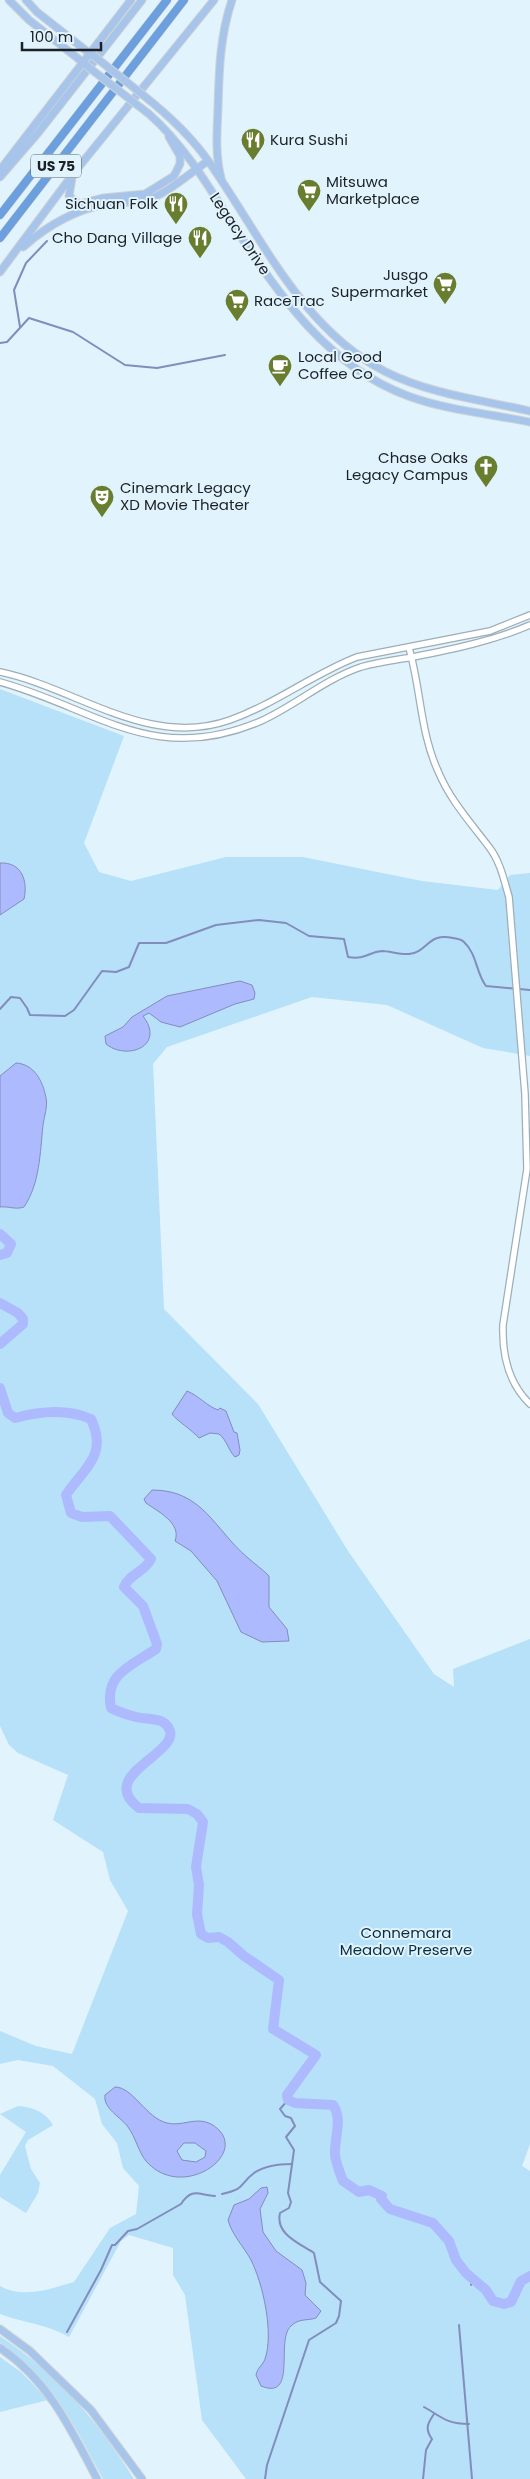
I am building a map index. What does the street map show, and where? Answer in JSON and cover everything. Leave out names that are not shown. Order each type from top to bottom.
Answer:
[{"type":"highway","name":"US 75","points":[[0,215],[167,0]]},
{"type":"highway","name":"US 75","points":[[0,238],[184,0]]},
{"type":"main road","name":"Legacy Drive","points":[[9,0],[29,20],[165,128],[197,169],[244,241],[300,319],[323,344],[370,379],[407,396],[530,422]]},
{"type":"main road","name":"Legacy Drive","points":[[26,0],[37,12],[156,105],[178,125],[208,161],[311,311],[329,332],[361,357],[386,372],[412,384],[530,411]]},
{"type":"main road","points":[[0,171],[85,64],[131,0]]},
{"type":"main road","points":[[0,177],[38,133],[142,0]]},
{"type":"main road","points":[[0,272],[73,174],[214,0]]},
{"type":"main road","points":[[223,183],[216,152],[219,68],[223,33],[232,0]]},
{"type":"main road","points":[[29,20],[37,12]]},
{"type":"main road","points":[[73,174],[68,193],[71,200],[75,203],[145,194],[174,176],[180,164],[180,156],[165,128]]},
{"type":"main road","points":[[12,258],[50,226],[70,215],[106,204],[146,200],[156,196],[208,161]]},
{"type":"main road","points":[[244,241],[250,237],[262,241]]},
{"type":"main road","points":[[300,319],[311,311]]},
{"type":"main road","points":[[407,396],[412,384]]},
{"type":"main road","points":[[497,416],[499,404]]},
{"type":"main road","points":[[0,2329],[30,2351],[91,2410],[142,2479]]},
{"type":"main road","points":[[0,2348],[30,2371],[52,2397],[97,2479]]},
{"type":"street","points":[[0,672],[137,722],[164,727],[204,726],[244,714],[337,665],[357,657],[490,631],[528,616],[530,625],[474,644],[350,671],[263,720],[236,730],[194,738],[162,737],[129,730],[0,682]]},
{"type":"street","points":[[409,648],[426,744],[459,811],[490,847],[503,875],[509,897],[525,1094],[528,1169],[502,1325],[502,1341],[510,1378],[530,1404]]},
{"type":"street","points":[[56,702],[59,692]]},
{"type":"street","points":[[204,726],[205,736]]},
{"type":"street","points":[[162,737],[164,727]]},
{"type":"green space","name":"Connemara Meadow Preserve","points":[[0,689],[124,736],[84,843],[99,872],[131,881],[226,857],[303,857],[422,881],[498,890],[510,875],[530,873],[530,1056],[483,1048],[387,1005],[312,997],[167,1047],[153,1064],[164,1309],[258,1404],[348,1551],[434,1674],[454,1687],[453,1669],[530,1639],[530,2144],[522,2166],[530,2171],[530,2479],[246,2479],[202,2420],[185,2295],[173,2275],[173,2248],[129,2235],[121,2241],[69,2337],[44,2326],[0,2314],[0,2286],[18,2292],[37,2292],[74,2282],[110,2228],[136,2214],[139,2186],[123,2168],[117,2143],[102,2124],[95,2099],[53,2066],[18,2060],[0,2064],[0,2031],[36,2046],[72,2054],[128,1911],[110,1880],[103,1852],[53,1820],[68,1775],[18,1753],[9,1745],[0,1726]]},
{"type":"green space","points":[[18,2106],[38,2111],[47,2117],[53,2125],[28,2140],[25,2146],[31,2169],[40,2183],[38,2193],[26,2213],[0,2197],[0,2175],[26,2132],[0,2114]]},
{"type":"green space","points":[[0,2336],[40,2366],[75,2400],[106,2438],[134,2479],[103,2479],[60,2404],[34,2372],[0,2343]]},
{"type":"green space","points":[[0,2357],[21,2372],[48,2400],[0,2412]]},
{"type":"water","points":[[0,863],[14,866],[18,869],[24,879],[25,892],[24,899],[0,915]]},
{"type":"water","points":[[240,981],[252,985],[255,993],[254,999],[235,1004],[180,1027],[161,1022],[149,1013],[143,1016],[149,1027],[150,1035],[147,1043],[141,1048],[133,1051],[124,1051],[106,1044],[105,1036],[123,1027],[132,1017],[167,996]]},
{"type":"water","points":[[16,1063],[28,1066],[37,1074],[45,1092],[46,1101],[36,1178],[24,1207],[18,1208],[0,1207],[0,1076]]},
{"type":"water","points":[[187,1391],[214,1408],[226,1411],[234,1432],[237,1433],[239,1455],[235,1457],[219,1434],[210,1433],[199,1438],[172,1414]]},
{"type":"water","points":[[152,1490],[169,1492],[184,1497],[196,1504],[236,1547],[269,1576],[269,1607],[287,1629],[289,1641],[262,1642],[241,1632],[217,1581],[191,1551],[175,1541],[175,1529],[172,1523],[146,1503],[144,1499]]},
{"type":"water","points":[[115,2087],[122,2088],[159,2120],[173,2124],[200,2121],[211,2124],[223,2135],[225,2147],[220,2158],[209,2168],[195,2175],[178,2177],[161,2173],[146,2161],[128,2127],[110,2109],[105,2100],[105,2095]],"holes":[[[184,2143],[195,2143],[206,2151],[205,2157],[196,2162],[182,2160],[177,2151]]]},
{"type":"water","points":[[267,2187],[268,2193],[260,2209],[263,2232],[276,2251],[302,2270],[306,2283],[305,2295],[321,2311],[316,2318],[300,2321],[291,2326],[285,2343],[283,2377],[279,2385],[272,2388],[261,2386],[256,2375],[265,2359],[268,2336],[266,2309],[260,2282],[251,2260],[235,2236],[228,2220],[234,2205],[249,2199],[261,2188]]},
{"type":"waterway","points":[[20,327],[14,290],[26,263],[47,241]]},
{"type":"waterway","points":[[0,343],[7,342],[29,318],[73,332],[125,365],[157,368],[225,355]]},
{"type":"waterway","points":[[0,1009],[11,997],[20,998],[30,1015],[65,1016],[74,1010],[102,971],[116,972],[129,967],[139,943],[166,943],[216,925],[259,920],[286,923],[309,936],[344,939],[348,957],[354,958],[382,951],[409,954],[420,950],[438,938],[459,939],[472,952],[486,986],[530,990]]},
{"type":"waterway","points":[[0,1234],[11,1244],[7,1253],[0,1255]]},
{"type":"waterway","points":[[0,1303],[18,1313],[23,1319],[23,1324],[0,1344]]},
{"type":"waterway","points":[[0,1388],[8,1413],[15,1418],[34,1414],[63,1412],[91,1419],[96,1431],[96,1451],[87,1468],[66,1495],[71,1513],[82,1517],[110,1516],[151,1559],[124,1587],[143,1606],[157,1644],[156,1649],[121,1672],[112,1687],[110,1696],[111,1708],[136,1717],[160,1721],[168,1726],[170,1731],[169,1740],[132,1776],[127,1786],[128,1796],[139,1808],[188,1809],[197,1814],[203,1822],[196,1867],[199,1885],[197,1914],[201,1934],[208,1938],[219,1937],[228,1942],[244,1956],[279,1980],[273,2029],[316,2055],[287,2095],[288,2100],[295,2103],[333,2105],[338,2123],[335,2155],[343,2181],[359,2192],[369,2190],[382,2196],[381,2199],[390,2209],[433,2223],[449,2241],[456,2260],[466,2273],[486,2290],[493,2301],[504,2304],[511,2302],[521,2281],[530,2276]]},
{"type":"waterway","points":[[265,2479],[267,2465],[309,2340],[336,2323],[341,2301],[320,2282],[314,2253],[290,2237],[281,2227],[279,2220],[280,2213],[289,2208],[291,2202],[288,2193],[294,2150],[286,2137],[295,2126],[291,2118],[285,2116],[280,2109],[288,2100]]},
{"type":"waterway","points":[[222,2194],[239,2188],[254,2173],[263,2169],[292,2164]]},
{"type":"waterway","points":[[67,2332],[101,2270],[112,2245],[115,2245],[128,2231],[137,2229],[181,2204],[189,2195],[196,2193],[215,2196]]},
{"type":"waterway","points":[[471,2285],[473,2279]]},
{"type":"waterway","points":[[459,2325],[472,2479]]},
{"type":"waterway","points":[[424,2407],[449,2421],[469,2424]]},
{"type":"waterway","points":[[423,2479],[426,2450],[432,2439],[428,2432],[428,2427],[434,2414]]},
{"type":"place","name":"Kura Sushi","points":[[253,161]]},
{"type":"place","name":"Mitsuwa Marketplace","points":[[309,212]]},
{"type":"place","name":"Sichuan Folk","points":[[176,225]]},
{"type":"place","name":"Cho Dang Village","points":[[200,259]]},
{"type":"place","name":"Jusgo Supermarket","points":[[445,305]]},
{"type":"place","name":"RaceTrac","points":[[237,322]]},
{"type":"place","name":"Local Good Coffee Co","points":[[280,387]]},
{"type":"place","name":"Chase Oaks Legacy Campus","points":[[486,488]]},
{"type":"place","name":"Cinemark Legacy XD Movie Theater","points":[[102,518]]}]
